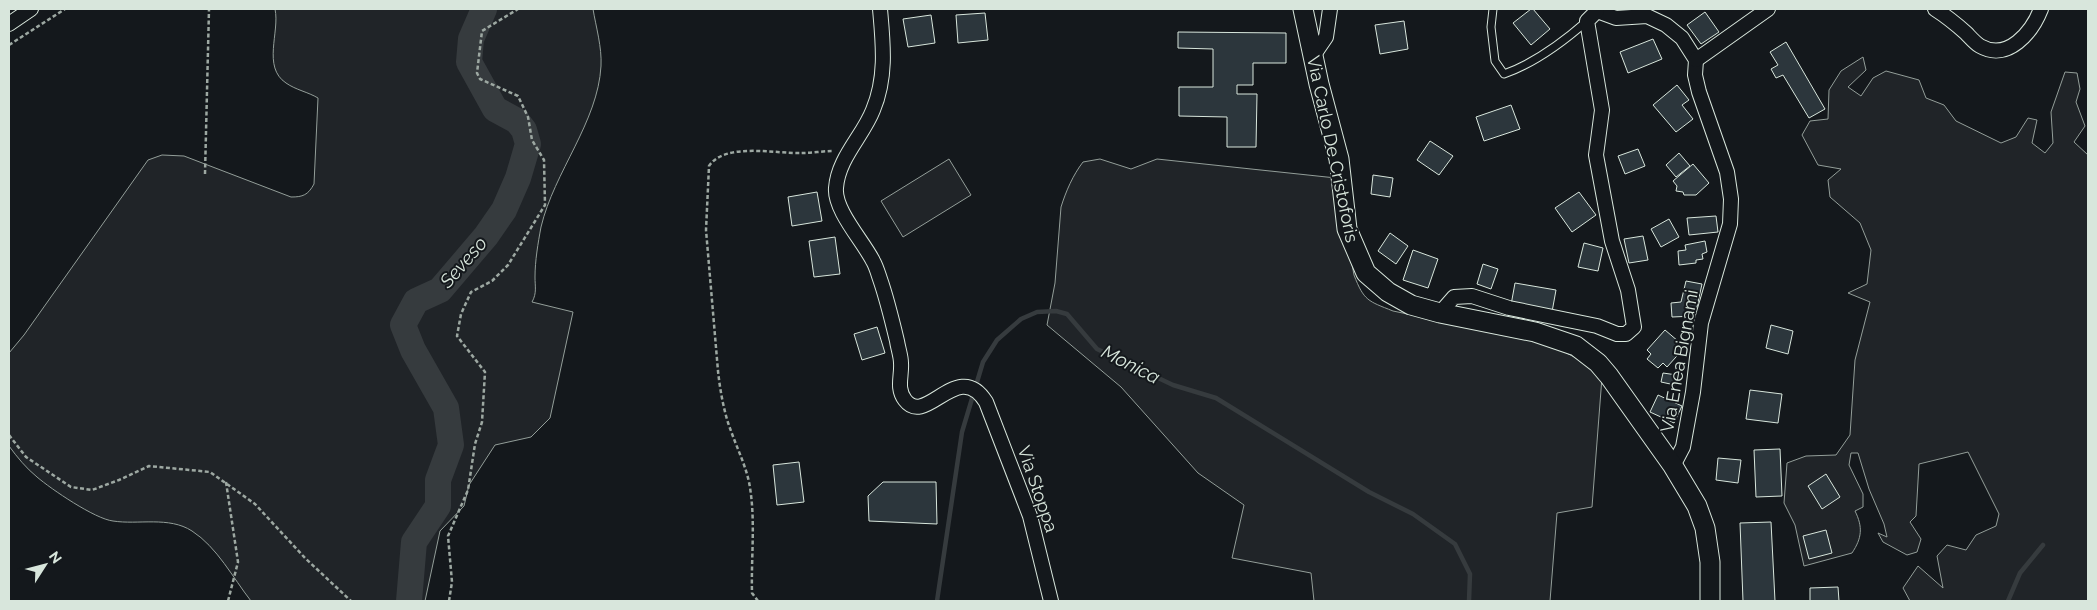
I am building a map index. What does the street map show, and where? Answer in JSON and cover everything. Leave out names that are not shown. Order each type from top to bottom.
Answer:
[{"type":"main road","name":"Via Carlo De Cristoforis","points":[[1303,9],[1338,159],[1347,229],[1366,273],[1388,292],[1411,304],[1440,313],[1535,332],[1576,346],[1598,363],[1610,376],[1673,466],[1697,506],[1704,528],[1710,562],[1710,601]]},
{"type":"street","points":[[9,24],[31,9]]},
{"type":"street","points":[[851,149],[866,126],[880,91],[884,55],[880,9]]},
{"type":"street","points":[[1313,56],[1326,37],[1330,9]]},
{"type":"street","points":[[1696,60],[1768,9]]},
{"type":"street","points":[[1935,9],[1949,17],[1980,46],[1996,50],[2014,46],[2034,25],[2041,9]]},
{"type":"street","points":[[1440,313],[1454,297],[1472,296],[1509,308],[1597,326],[1617,334],[1626,334],[1634,328],[1628,290],[1612,241],[1596,155],[1602,110],[1594,13]]},
{"type":"street","name":"Via Enea Bignami","points":[[1594,13],[1616,18],[1646,16],[1666,25],[1682,38],[1696,60],[1695,75],[1699,92],[1727,172],[1731,199],[1730,224],[1701,323],[1693,392],[1683,447],[1673,466]]},
{"type":"street","name":"Via Stoppa","points":[[851,149],[842,163],[835,189],[838,203],[874,262],[889,305],[902,363],[900,390],[906,401],[916,406],[926,406],[953,388],[966,388],[980,393],[986,402],[1030,516],[1051,601]]},
{"type":"lane","points":[[1493,9],[1491,27],[1495,61],[1504,74],[1522,68],[1563,42],[1594,13]]},
{"type":"path","points":[[9,46],[65,9]]},
{"type":"path","points":[[204,174],[209,9]]},
{"type":"path","points":[[449,601],[452,582],[448,536],[468,490],[474,444],[482,422],[485,372],[457,336],[461,314],[471,292],[492,281],[508,265],[545,205],[544,160],[532,140],[528,117],[518,96],[480,78],[477,73],[482,31],[518,9]]},
{"type":"path","points":[[758,601],[752,593],[754,508],[745,466],[730,429],[720,393],[706,223],[709,166],[714,158],[722,154],[757,152],[803,154],[851,149]]},
{"type":"path","points":[[9,435],[26,457],[71,487],[92,490],[149,466],[210,472],[255,504],[305,558],[351,601]]},
{"type":"path","points":[[226,482],[238,562],[228,601]]},
{"type":"shaded area","points":[[275,9],[593,9],[601,52],[598,87],[584,127],[547,207],[541,227],[536,258],[535,293],[532,302],[573,312],[550,418],[531,437],[495,445],[469,485],[464,506],[440,531],[425,601],[251,601],[217,554],[192,531],[183,526],[163,522],[113,521],[96,515],[62,496],[33,474],[9,446],[9,353],[24,335],[148,160],[162,155],[184,156],[291,197],[305,195],[312,188],[314,184],[318,98],[286,83],[279,76],[275,68],[273,49]]},
{"type":"shaded area","points":[[1863,57],[1866,70],[1848,87],[1861,96],[1873,78],[1886,71],[1919,80],[1926,98],[1944,105],[1956,121],[2001,143],[2016,137],[2028,118],[2037,120],[2032,143],[2045,153],[2053,143],[2051,112],[2065,72],[2077,73],[2080,89],[2076,102],[2085,126],[2074,142],[2088,155],[2088,601],[1910,601],[1903,588],[1918,566],[1943,588],[1937,556],[1947,545],[1966,550],[1976,535],[1996,526],[1999,514],[1968,452],[1919,464],[1916,516],[1910,522],[1921,539],[1917,552],[1907,555],[1883,542],[1878,533],[1887,537],[1858,453],[1851,453],[1849,465],[1863,494],[1863,507],[1855,511],[1860,527],[1858,542],[1852,553],[1804,566],[1795,525],[1784,503],[1787,463],[1806,456],[1836,455],[1850,435],[1855,360],[1870,302],[1848,293],[1867,284],[1871,250],[1860,223],[1830,197],[1828,180],[1841,169],[1818,165],[1802,135],[1810,121],[1828,119],[1829,90],[1841,71]]},
{"type":"shaded area","points":[[949,159],[971,195],[903,237],[881,201]]},
{"type":"shaded area","points":[[1100,159],[1131,169],[1157,159],[1336,178],[1354,275],[1364,295],[1372,302],[1393,311],[1547,343],[1580,360],[1602,377],[1592,507],[1557,513],[1550,601],[1314,601],[1311,573],[1232,558],[1244,505],[1198,473],[1121,387],[1047,325],[1055,283],[1061,207],[1070,183],[1083,162]]},
{"type":"building","points":[[1531,9],[1550,29],[1531,45],[1513,23]]},
{"type":"building","points":[[1705,12],[1719,32],[1701,44],[1687,25]]},
{"type":"building","points":[[985,13],[988,40],[958,43],[956,15]]},
{"type":"building","points":[[931,15],[935,43],[908,47],[903,19]]},
{"type":"building","points":[[1404,21],[1408,49],[1380,54],[1375,25]]},
{"type":"building","points":[[1178,32],[1286,33],[1286,63],[1253,63],[1253,85],[1237,85],[1237,94],[1257,94],[1256,147],[1227,147],[1227,117],[1179,116],[1179,87],[1213,87],[1213,49],[1178,48]]},
{"type":"building","points":[[1653,39],[1662,59],[1628,73],[1620,52]]},
{"type":"building","points":[[1786,42],[1825,109],[1809,118],[1783,75],[1776,78],[1771,69],[1778,65],[1770,52]]},
{"type":"building","points":[[1677,85],[1689,100],[1682,105],[1693,119],[1676,132],[1653,105]]},
{"type":"building","points":[[1511,105],[1520,129],[1484,141],[1476,117]]},
{"type":"building","points":[[1430,141],[1453,156],[1439,175],[1417,160]]},
{"type":"building","points":[[1638,149],[1645,166],[1625,174],[1618,156]]},
{"type":"building","points":[[1679,153],[1690,166],[1676,177],[1666,165]]},
{"type":"building","points":[[1693,164],[1709,183],[1696,195],[1684,195],[1683,192],[1676,191],[1677,186],[1673,181]]},
{"type":"building","points":[[1373,175],[1393,178],[1390,197],[1371,194]]},
{"type":"building","points":[[817,192],[822,221],[792,226],[788,197]]},
{"type":"building","points":[[1579,192],[1596,215],[1572,232],[1555,208]]},
{"type":"building","points":[[1716,216],[1718,232],[1689,235],[1687,218]]},
{"type":"building","points":[[1669,219],[1679,237],[1661,247],[1651,229]]},
{"type":"building","points":[[1390,233],[1408,246],[1396,264],[1378,251]]},
{"type":"building","points":[[1643,236],[1648,260],[1629,263],[1624,239]]},
{"type":"building","points":[[835,237],[840,274],[814,277],[809,241]]},
{"type":"building","points":[[1705,241],[1707,252],[1702,254],[1703,259],[1696,260],[1696,263],[1679,265],[1678,251],[1686,250],[1685,245]]},
{"type":"building","points":[[1584,243],[1603,248],[1598,271],[1578,267]]},
{"type":"building","points":[[1413,250],[1438,259],[1428,288],[1403,280]]},
{"type":"building","points":[[1483,264],[1498,269],[1491,289],[1477,284]]},
{"type":"building","points":[[1686,281],[1702,284],[1695,316],[1672,317],[1671,303],[1681,302]]},
{"type":"building","points":[[1515,283],[1556,290],[1552,312],[1511,305]]},
{"type":"building","points":[[1771,325],[1793,331],[1788,354],[1766,348]]},
{"type":"building","points":[[877,327],[885,353],[862,360],[854,334]]},
{"type":"building","points":[[1665,330],[1685,347],[1667,367],[1663,363],[1658,368],[1647,359],[1651,354],[1647,350]]},
{"type":"building","points":[[1663,373],[1677,375],[1675,385],[1661,382]]},
{"type":"building","points":[[1750,390],[1782,394],[1778,423],[1746,419]]},
{"type":"building","points":[[1658,395],[1682,406],[1674,423],[1650,412]]},
{"type":"building","points":[[1780,449],[1782,496],[1756,497],[1754,450]]},
{"type":"building","points":[[1718,458],[1741,460],[1738,483],[1716,480]]},
{"type":"building","points":[[799,462],[804,502],[777,505],[773,465]]},
{"type":"building","points":[[1826,474],[1840,497],[1822,509],[1808,486]]},
{"type":"building","points":[[883,482],[936,482],[937,524],[869,521],[868,496]]},
{"type":"building","points":[[1771,522],[1775,601],[1743,601],[1740,523]]},
{"type":"building","points":[[1826,530],[1832,553],[1809,559],[1803,536]]},
{"type":"building","points":[[1838,587],[1839,601],[1810,601],[1810,588]]},
{"type":"waterway","name":"Seveso","points":[[409,601],[414,542],[438,506],[438,480],[451,445],[446,408],[413,350],[403,325],[416,301],[440,290],[486,236],[504,210],[518,178],[528,144],[524,130],[517,121],[495,109],[469,62],[471,39],[484,9]]},
{"type":"waterway","name":"Monica","points":[[937,601],[962,432],[983,362],[997,340],[1021,319],[1037,312],[1056,311],[1067,314],[1097,349],[1173,385],[1216,398],[1369,492],[1413,514],[1455,544],[1470,574],[1469,601]]},
{"type":"waterway","points":[[2008,601],[2020,573],[2043,545]]}]
